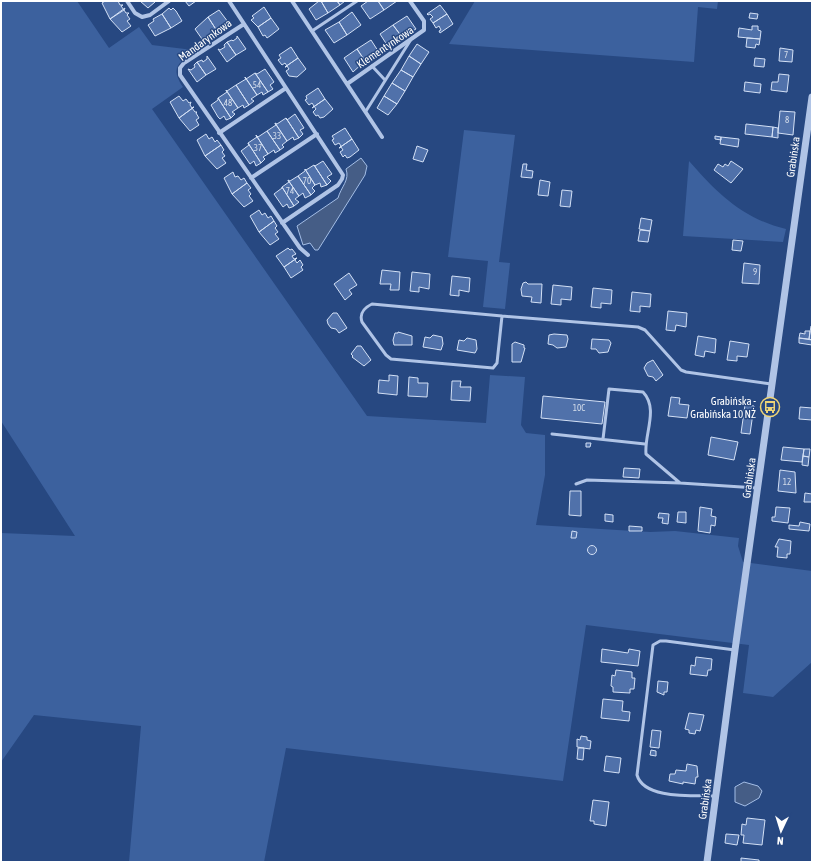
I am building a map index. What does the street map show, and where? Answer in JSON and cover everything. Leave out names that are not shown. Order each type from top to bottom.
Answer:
[{"type":"street","points":[[127,1],[138,16],[145,17],[169,1]]},
{"type":"street","name":"Mandarynkowa","points":[[228,1],[342,170],[342,179],[338,185],[282,223]]},
{"type":"street","points":[[292,1],[382,137]]},
{"type":"street","name":"Klementynkowa","points":[[347,84],[422,33],[425,28],[424,22],[410,1]]},
{"type":"street","name":"Mandarynkowa","points":[[244,24],[184,63],[180,71],[181,78],[282,223],[300,248],[308,255]]},
{"type":"street","points":[[220,133],[286,88]]},
{"type":"street","name":"Grabińska","points":[[707,862],[812,97]]},
{"type":"street","points":[[251,178],[317,134]]},
{"type":"lane","points":[[312,31],[357,1]]},
{"type":"lane","points":[[366,111],[410,41]]},
{"type":"lane","points":[[372,66],[385,80]]},
{"type":"lane","points":[[502,316],[497,363],[493,368],[391,359],[386,356],[362,322],[361,317],[363,310],[372,304],[638,327],[645,330],[683,371],[773,385]]},
{"type":"lane","points":[[604,439],[609,389],[643,392],[650,403],[649,427],[645,444],[646,454],[680,483]]},
{"type":"lane","points":[[552,434],[645,444]]},
{"type":"lane","points":[[576,484],[587,480],[680,483],[759,488]]},
{"type":"lane","points":[[716,796],[674,795],[657,792],[643,786],[639,782],[637,775],[653,645],[666,641],[735,650]]},
{"type":"shaded area","points":[[1,1],[77,1],[109,48],[139,27],[152,45],[193,50],[194,52],[184,59],[178,66],[177,75],[183,87],[152,109],[367,416],[486,423],[490,375],[525,377],[521,425],[526,433],[545,435],[545,475],[536,525],[650,532],[675,531],[739,538],[738,546],[743,562],[812,571],[812,662],[773,697],[743,693],[749,645],[586,625],[563,781],[286,748],[264,862],[129,862],[141,726],[34,715],[1,762],[1,533],[75,536],[1,421]]},
{"type":"shaded area","points":[[475,1],[718,1],[717,9],[698,7],[694,62],[449,44]]},
{"type":"shaded area","points":[[464,130],[515,135],[499,262],[510,263],[505,309],[483,307],[488,261],[448,257]]},
{"type":"shaded area","points":[[361,158],[367,166],[365,175],[318,250],[315,250],[310,243],[303,245],[297,226],[338,198],[347,177],[346,169]]},
{"type":"shaded area","points":[[689,161],[710,184],[744,212],[771,225],[786,229],[783,242],[683,236]]},
{"type":"shaded area","points":[[744,782],[758,786],[762,791],[759,798],[745,806],[735,802],[735,787]]},
{"type":"building","points":[[105,1],[118,1],[120,5],[123,5],[121,6],[124,10],[110,19],[102,3]]},
{"type":"building","points":[[140,1],[155,1],[155,2],[148,8]]},
{"type":"building","points":[[185,1],[196,1],[189,6]]},
{"type":"building","points":[[321,1],[328,13],[316,20],[309,9]]},
{"type":"building","points":[[321,1],[337,1],[340,5],[328,13]]},
{"type":"building","points":[[337,1],[345,1],[340,5]]},
{"type":"building","points":[[368,1],[378,1],[384,10],[370,19],[361,6]]},
{"type":"building","points":[[378,1],[397,1],[384,10]]},
{"type":"building","points":[[440,5],[447,14],[433,23],[430,19],[433,17],[430,14],[427,14]]},
{"type":"building","points":[[264,7],[271,18],[258,27],[251,20],[254,18],[252,16]]},
{"type":"building","points":[[125,8],[124,10],[126,13],[129,13],[127,15],[130,19],[127,21],[131,26],[122,32],[110,19]]},
{"type":"building","points":[[169,8],[171,10],[173,8],[176,11],[182,21],[171,28],[162,14]]},
{"type":"building","points":[[219,10],[228,22],[225,24],[226,26],[217,31],[208,17]]},
{"type":"building","points":[[352,12],[361,25],[347,35],[339,22]]},
{"type":"building","points":[[750,13],[758,14],[757,19],[749,18]]},
{"type":"building","points":[[162,14],[171,28],[155,36],[148,25],[154,21],[153,19]]},
{"type":"building","points":[[447,14],[453,24],[440,33],[439,31],[441,30],[439,26],[436,28],[433,23]]},
{"type":"building","points":[[407,16],[416,29],[402,37],[393,25]]},
{"type":"building","points":[[208,17],[217,31],[210,38],[208,35],[202,39],[195,29]]},
{"type":"building","points":[[271,18],[279,29],[267,38],[265,35],[263,36],[258,27]]},
{"type":"building","points":[[339,22],[347,35],[334,43],[325,30]]},
{"type":"building","points":[[393,25],[402,37],[389,48],[380,34]]},
{"type":"building","points":[[752,26],[758,26],[758,30],[761,31],[760,39],[738,37],[739,28],[752,30]]},
{"type":"building","points":[[237,36],[246,49],[236,55],[227,42],[233,41],[237,38]]},
{"type":"building","points":[[747,38],[760,39],[759,45],[756,44],[755,48],[746,47]]},
{"type":"building","points":[[371,40],[380,54],[365,61],[357,49]]},
{"type":"building","points":[[227,42],[236,55],[227,62],[218,49],[220,50],[225,47],[224,45]]},
{"type":"building","points":[[417,44],[429,52],[421,64],[409,56]]},
{"type":"building","points":[[291,47],[298,58],[287,66],[285,63],[282,65],[278,60],[281,58],[279,55]]},
{"type":"building","points":[[780,48],[793,50],[792,62],[779,61]]},
{"type":"building","points":[[357,49],[365,61],[353,72],[344,58]]},
{"type":"building","points":[[207,56],[216,69],[206,75],[197,62],[202,60],[203,62],[207,59]]},
{"type":"building","points":[[409,56],[421,64],[413,77],[401,70]]},
{"type":"building","points":[[298,58],[306,69],[297,77],[289,76],[286,71],[289,69],[287,66],[285,67]]},
{"type":"building","points":[[755,58],[765,59],[764,67],[754,66]]},
{"type":"building","points":[[197,62],[206,75],[197,82],[188,69],[191,70],[195,67],[194,65]]},
{"type":"building","points":[[265,69],[274,82],[270,85],[273,89],[268,92],[255,73],[257,74]]},
{"type":"building","points":[[401,70],[413,77],[405,91],[392,83]]},
{"type":"building","points":[[255,73],[268,92],[263,95],[262,92],[257,95],[246,79]]},
{"type":"building","points":[[779,74],[789,75],[787,92],[771,90],[772,82],[778,82]]},
{"type":"building","points":[[245,77],[257,95],[251,99],[254,101],[249,105],[236,85],[246,79]]},
{"type":"building","points":[[745,82],[761,84],[760,93],[744,91]]},
{"type":"building","points":[[392,83],[405,91],[397,104],[384,96]]},
{"type":"building","points":[[236,85],[249,105],[244,108],[243,105],[238,108],[226,90],[227,91]]},
{"type":"building","points":[[318,88],[325,99],[312,108],[314,106],[312,103],[309,105],[305,100],[307,99],[306,96]]},
{"type":"building","points":[[226,90],[238,108],[232,112],[235,114],[231,118],[218,98],[227,92]]},
{"type":"building","points":[[179,96],[183,101],[186,99],[189,103],[191,102],[190,105],[192,108],[194,107],[179,118],[170,102]]},
{"type":"building","points":[[384,96],[397,104],[388,115],[377,108]]},
{"type":"building","points":[[218,98],[231,118],[226,120],[224,116],[220,119],[218,117],[211,105],[218,100]]},
{"type":"building","points":[[325,99],[333,109],[324,117],[320,118],[313,112],[316,109],[314,106]]},
{"type":"building","points":[[192,108],[195,112],[197,112],[196,113],[199,118],[196,120],[199,125],[190,131],[179,118]]},
{"type":"building","points":[[780,111],[795,112],[793,135],[778,133]]},
{"type":"building","points":[[295,114],[304,128],[300,130],[303,134],[299,138],[287,120]]},
{"type":"building","points":[[286,118],[299,138],[294,140],[293,137],[287,141],[275,123],[277,124]]},
{"type":"building","points":[[275,123],[287,141],[282,145],[284,147],[280,150],[267,131],[276,125]]},
{"type":"building","points":[[746,124],[773,127],[772,137],[745,134]]},
{"type":"building","points":[[773,127],[778,128],[778,138],[772,137]]},
{"type":"building","points":[[345,128],[352,139],[339,148],[341,146],[339,143],[335,145],[332,140],[334,139],[332,136]]},
{"type":"building","points":[[267,131],[280,150],[275,153],[274,150],[268,154],[256,135],[258,137]]},
{"type":"building","points":[[206,134],[209,139],[212,137],[215,142],[217,140],[221,145],[205,156],[197,140]]},
{"type":"building","points":[[256,135],[268,154],[263,157],[265,159],[261,163],[248,143],[257,137]]},
{"type":"building","points":[[715,136],[721,137],[721,140],[715,139]]},
{"type":"building","points":[[721,137],[739,139],[738,147],[720,144]]},
{"type":"building","points":[[352,139],[359,150],[350,157],[347,158],[345,155],[343,157],[340,152],[343,150],[341,147],[339,148]]},
{"type":"building","points":[[248,143],[261,163],[256,166],[254,161],[250,164],[241,151],[249,145]]},
{"type":"building","points":[[221,145],[224,150],[222,152],[225,156],[222,158],[226,163],[217,169],[205,156]]},
{"type":"building","points":[[417,146],[428,150],[423,162],[413,159]]},
{"type":"building","points":[[323,161],[332,174],[327,177],[331,181],[327,185],[314,165],[315,166]]},
{"type":"building","points":[[731,161],[743,169],[731,183],[714,170],[718,164],[723,167],[725,164],[728,166]]},
{"type":"building","points":[[523,164],[527,164],[526,170],[533,171],[532,178],[521,177]]},
{"type":"building","points":[[314,165],[327,185],[321,187],[320,183],[315,185],[305,169],[306,170]]},
{"type":"building","points":[[305,169],[315,185],[312,188],[315,191],[311,195],[298,176],[305,171]]},
{"type":"building","points":[[233,172],[235,177],[238,176],[241,180],[244,178],[247,183],[232,194],[224,178]]},
{"type":"building","points":[[298,176],[311,195],[305,198],[303,193],[299,196],[288,180],[290,181]]},
{"type":"building","points":[[288,180],[299,196],[295,199],[299,202],[294,206],[282,187],[289,182]]},
{"type":"building","points":[[540,180],[550,182],[548,196],[538,195]]},
{"type":"building","points":[[247,183],[251,188],[248,190],[251,194],[249,196],[253,201],[244,207],[232,194]]},
{"type":"building","points":[[282,187],[294,206],[289,208],[287,204],[283,207],[274,194]]},
{"type":"building","points":[[562,190],[572,191],[570,207],[560,206]]},
{"type":"building","points":[[259,210],[262,215],[265,213],[268,218],[271,216],[274,221],[259,232],[250,216]]},
{"type":"building","points":[[641,218],[652,220],[650,231],[639,229]]},
{"type":"building","points":[[274,221],[277,226],[275,228],[278,232],[275,234],[279,239],[270,245],[259,232]]},
{"type":"building","points":[[640,230],[650,231],[648,242],[638,241]]},
{"type":"building","points":[[733,240],[743,241],[741,251],[732,250]]},
{"type":"building","points":[[288,248],[290,250],[292,249],[296,254],[292,256],[294,259],[297,258],[284,267],[276,256]]},
{"type":"building","points":[[297,258],[295,260],[297,263],[300,260],[303,265],[301,267],[303,270],[291,278],[284,267]]},
{"type":"building","points":[[744,263],[760,265],[759,284],[742,283]]},
{"type":"building","points":[[382,270],[400,272],[399,290],[390,290],[391,284],[380,284]]},
{"type":"building","points":[[412,272],[430,274],[429,289],[419,287],[419,292],[410,291]]},
{"type":"building","points":[[349,273],[357,285],[349,290],[352,294],[345,300],[334,284]]},
{"type":"building","points":[[452,276],[470,278],[469,292],[459,290],[459,296],[450,295]]},
{"type":"building","points":[[526,282],[528,284],[542,284],[541,303],[531,302],[532,297],[522,296],[521,289],[523,283]]},
{"type":"building","points":[[553,285],[572,287],[571,300],[561,299],[561,305],[551,304]]},
{"type":"building","points":[[593,288],[612,290],[611,304],[601,303],[601,308],[591,307]]},
{"type":"building","points":[[632,292],[651,294],[650,307],[640,306],[640,312],[630,311]]},
{"type":"building","points":[[668,311],[687,313],[686,327],[676,325],[675,331],[666,330]]},
{"type":"building","points":[[333,313],[337,313],[347,328],[339,333],[328,324],[327,320]]},
{"type":"building","points":[[812,326],[812,340],[809,339]]},
{"type":"building","points":[[805,331],[810,331],[809,339],[799,338],[800,333],[805,334]]},
{"type":"building","points":[[398,332],[412,336],[412,345],[394,345],[393,340],[395,333]]},
{"type":"building","points":[[433,335],[442,337],[443,344],[441,350],[423,347],[425,337],[430,338]]},
{"type":"building","points":[[549,335],[567,335],[568,339],[566,347],[557,348],[548,344]]},
{"type":"building","points":[[698,336],[716,339],[715,353],[705,351],[704,357],[695,355]]},
{"type":"building","points":[[467,338],[476,340],[477,349],[475,353],[457,350],[459,340],[464,341]]},
{"type":"building","points":[[799,338],[812,340],[812,345],[799,343]]},
{"type":"building","points":[[592,339],[609,340],[611,343],[608,352],[599,353],[596,349],[591,349]]},
{"type":"building","points":[[730,341],[749,344],[747,357],[737,356],[737,361],[727,360]]},
{"type":"building","points":[[515,342],[524,345],[525,348],[521,362],[512,362],[512,344]]},
{"type":"building","points":[[357,346],[361,346],[371,360],[364,366],[352,357],[353,356],[351,354]]},
{"type":"building","points":[[653,360],[663,375],[656,381],[653,377],[648,376],[644,368],[647,363]]},
{"type":"building","points":[[389,375],[398,376],[397,395],[378,393],[379,380],[389,381]]},
{"type":"building","points":[[409,377],[418,378],[418,383],[428,383],[427,397],[408,396]]},
{"type":"building","points":[[452,381],[461,381],[460,387],[471,387],[470,401],[451,400]]},
{"type":"building","points":[[543,396],[605,402],[602,424],[541,418]]},
{"type":"building","points":[[671,397],[680,398],[679,404],[689,405],[687,418],[668,416]]},
{"type":"building","points":[[745,405],[754,406],[750,434],[741,433]]},
{"type":"building","points":[[800,407],[812,408],[812,420],[799,419]]},
{"type":"building","points":[[711,437],[738,442],[734,460],[708,455]]},
{"type":"building","points":[[586,443],[591,443],[590,447],[586,447]]},
{"type":"building","points":[[783,447],[804,449],[802,462],[781,460]]},
{"type":"building","points":[[804,449],[810,449],[809,457],[803,456]]},
{"type":"building","points":[[803,456],[809,457],[808,466],[802,465]]},
{"type":"building","points":[[624,468],[640,469],[639,478],[623,477]]},
{"type":"building","points":[[780,470],[795,472],[796,493],[778,491]]},
{"type":"building","points":[[570,491],[581,491],[581,516],[569,515]]},
{"type":"building","points":[[805,493],[812,494],[812,502],[804,502]]},
{"type":"building","points":[[700,507],[712,509],[711,516],[716,517],[715,526],[711,525],[710,533],[698,531]]},
{"type":"building","points":[[776,507],[790,508],[788,523],[772,521],[772,517],[775,517]]},
{"type":"building","points":[[678,512],[686,512],[686,523],[677,522]]},
{"type":"building","points":[[659,513],[669,514],[668,524],[662,523],[663,518],[658,518]]},
{"type":"building","points":[[605,514],[613,515],[613,522],[605,521]]},
{"type":"building","points":[[800,522],[810,524],[809,531],[789,529],[789,525],[799,526]]},
{"type":"building","points":[[629,526],[642,527],[642,531],[629,531]]},
{"type":"building","points":[[572,531],[577,532],[576,538],[571,538]]},
{"type":"building","points":[[779,539],[791,541],[790,554],[787,554],[787,558],[777,557],[778,547],[775,547]]},
{"type":"building","points":[[592,545],[597,550],[592,555],[587,550]]},
{"type":"building","points":[[602,649],[628,653],[629,649],[640,651],[638,666],[601,662]]},
{"type":"building","points":[[696,657],[712,659],[711,670],[708,670],[707,676],[690,674],[691,665],[695,666]]},
{"type":"building","points":[[616,670],[632,672],[632,678],[635,678],[634,689],[630,689],[630,693],[613,692],[613,687],[611,686],[612,675],[615,676]]},
{"type":"building","points":[[658,681],[668,682],[667,692],[664,692],[664,695],[657,692]]},
{"type":"building","points":[[603,699],[623,701],[622,711],[630,712],[629,721],[601,718]]},
{"type":"building","points":[[689,713],[704,715],[700,731],[696,730],[695,734],[689,733],[689,730],[685,729]]},
{"type":"building","points":[[652,730],[661,731],[659,748],[650,747]]},
{"type":"building","points":[[581,736],[587,737],[587,740],[591,741],[590,749],[577,747],[577,739],[580,740]]},
{"type":"building","points":[[578,748],[584,748],[583,760],[577,759]]},
{"type":"building","points":[[651,750],[656,751],[656,756],[650,755]]},
{"type":"building","points":[[606,756],[621,758],[619,773],[604,771]]},
{"type":"building","points":[[687,764],[697,766],[698,777],[696,777],[695,784],[683,782],[683,784],[669,781],[670,774],[675,774],[676,770],[686,771]]},
{"type":"building","points":[[593,800],[609,802],[606,826],[594,824],[594,821],[590,821]]},
{"type":"building","points":[[747,818],[765,820],[762,845],[743,843],[744,835],[741,835],[742,824],[746,825]]},
{"type":"building","points":[[726,834],[739,835],[737,845],[725,843]]},
{"type":"building","points":[[741,858],[759,860],[759,862],[741,862]]},
{"type":"place","name":"Grabińska - Grabińska 10 NŻ","points":[[770,407]]}]
